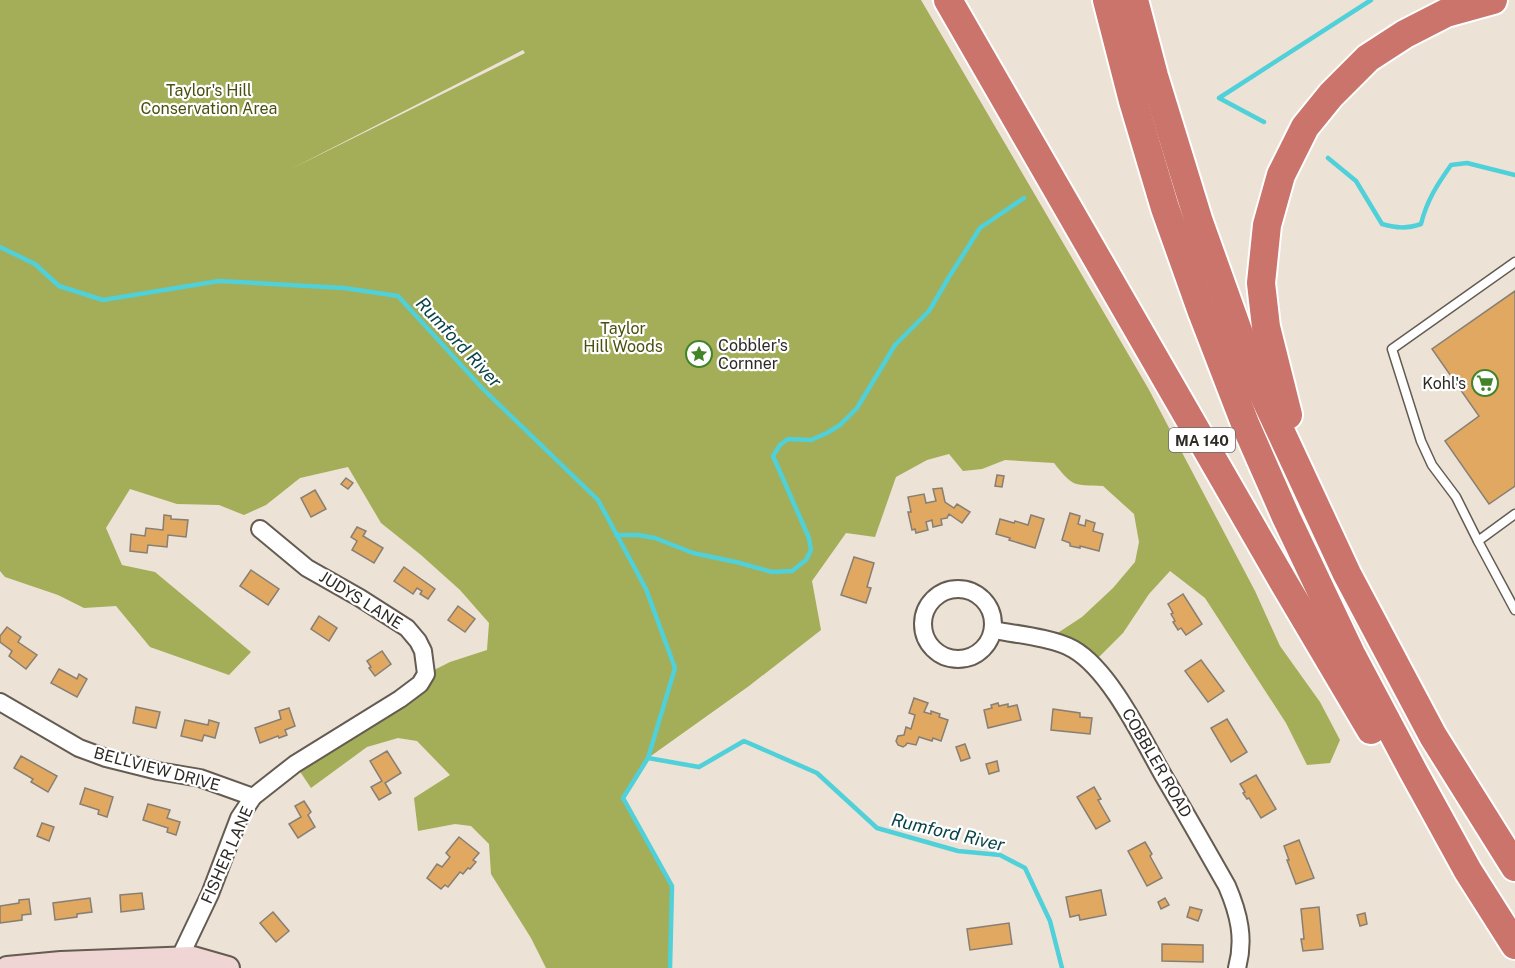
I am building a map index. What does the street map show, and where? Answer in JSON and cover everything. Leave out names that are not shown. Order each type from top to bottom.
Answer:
[{"type":"highway","name":"MA 140","points":[[948,0],[1284,584],[1395,771],[1417,805],[1468,871],[1515,945]]},
{"type":"highway","points":[[1107,0],[1133,100],[1165,208],[1246,426],[1351,654],[1468,871]]},
{"type":"highway","points":[[1134,0],[1154,76],[1199,222],[1249,360],[1347,574],[1433,736],[1515,867]]},
{"type":"highway","points":[[1323,523],[1287,413],[1266,327],[1261,283],[1267,225],[1281,175],[1305,127],[1331,95],[1368,58],[1405,34],[1446,13],[1493,0]]},
{"type":"street","name":"JUDYS LANE","points":[[260,529],[307,568],[407,628],[423,651],[426,668],[426,674],[420,684],[414,688]]},
{"type":"street","points":[[954,588],[968,590],[986,602],[992,615],[993,630],[988,643],[978,653],[964,658],[950,658],[937,653],[928,643],[922,630],[923,615],[929,602],[940,593],[954,588]]},
{"type":"street","name":"COBBLER ROAD","points":[[993,630],[1047,640],[1072,649],[1092,664],[1117,695],[1227,886],[1236,908],[1240,929],[1240,954],[1237,968]]},
{"type":"street","name":"FISHER LANE","points":[[179,959],[210,894],[240,818],[253,797],[295,764],[414,688]]},
{"type":"street","name":"BELLVIEW DRIVE","points":[[0,702],[79,748],[106,758],[158,771],[200,778],[253,797]]},
{"type":"street","points":[[7,968],[61,963],[193,958],[228,968]]},
{"type":"lane","points":[[1515,262],[1392,349],[1428,457],[1456,497],[1515,610]]},
{"type":"lane","points":[[1478,541],[1515,514]]},
{"type":"green space","name":"Taylor Hill Woods","points":[[0,0],[921,0],[1148,388],[1255,591],[1280,646],[1320,702],[1340,740],[1330,763],[1307,765],[1286,723],[1205,598],[1170,571],[1149,594],[1123,633],[1092,664],[1047,640],[1082,617],[1113,588],[1135,562],[1139,542],[1134,514],[1103,486],[1074,483],[1065,477],[1054,463],[1005,460],[982,469],[963,471],[949,454],[927,460],[896,477],[875,537],[846,533],[812,581],[821,630],[749,686],[648,758],[624,797],[672,886],[670,968],[546,968],[531,938],[491,874],[489,844],[471,826],[455,824],[418,831],[414,798],[450,775],[417,741],[398,738],[367,747],[311,788],[295,764],[426,674],[450,662],[487,650],[489,623],[460,590],[381,523],[348,467],[300,478],[266,505],[244,515],[219,505],[177,504],[130,489],[106,528],[122,565],[155,572],[251,652],[229,675],[150,647],[116,606],[84,608],[58,595],[5,577],[0,571]],"holes":[[[523,50],[525,53],[291,169]]]},
{"type":"building","name":"Kohl's","points":[[1515,291],[1515,486],[1489,504],[1445,441],[1479,416],[1432,349]]},
{"type":"building","points":[[997,475],[1004,476],[1002,487],[995,486]]},
{"type":"building","points":[[346,478],[353,483],[348,489],[341,484]]},
{"type":"building","points":[[942,488],[945,502],[954,508],[957,504],[970,512],[962,523],[949,514],[947,518],[941,519],[942,525],[933,527],[932,520],[926,522],[928,530],[916,533],[915,529],[912,530],[908,512],[911,512],[908,497],[924,494],[926,503],[936,501],[933,489]]},
{"type":"building","points":[[315,490],[326,509],[311,517],[301,498]]},
{"type":"building","points":[[1070,513],[1080,516],[1078,524],[1085,526],[1086,520],[1095,523],[1093,531],[1103,534],[1099,551],[1070,546],[1070,543],[1062,540]]},
{"type":"building","points":[[164,515],[171,516],[171,519],[188,520],[186,537],[168,535],[167,547],[148,545],[147,553],[130,551],[131,534],[145,536],[146,528],[163,530]]},
{"type":"building","points":[[1031,515],[1044,519],[1035,548],[996,534],[1000,519],[1028,525]]},
{"type":"building","points":[[357,527],[366,531],[363,536],[383,548],[374,563],[352,550],[357,541],[351,537]]},
{"type":"building","points":[[854,557],[874,563],[867,587],[871,588],[866,603],[841,595]]},
{"type":"building","points":[[404,567],[435,589],[428,599],[420,594],[422,591],[417,588],[413,594],[394,581]]},
{"type":"building","points":[[251,570],[279,589],[268,605],[240,586]]},
{"type":"building","points":[[1183,594],[1202,624],[1186,635],[1181,628],[1178,630],[1173,622],[1175,621],[1171,614],[1173,613],[1168,604]]},
{"type":"building","points":[[458,606],[475,619],[465,632],[448,620]]},
{"type":"building","points":[[319,616],[337,628],[329,641],[311,629]]},
{"type":"building","points":[[7,627],[21,637],[18,642],[37,655],[26,669],[9,656],[12,651],[0,642],[0,636]]},
{"type":"building","points":[[382,651],[391,664],[375,676],[367,661]]},
{"type":"building","points":[[1201,660],[1224,691],[1208,702],[1185,671]]},
{"type":"building","points":[[59,669],[77,679],[79,674],[87,679],[77,697],[51,683]]},
{"type":"building","points":[[914,698],[928,703],[924,712],[931,714],[931,711],[940,714],[939,717],[948,720],[941,741],[919,737],[916,745],[907,743],[903,747],[898,745],[896,741],[898,736],[904,735],[906,727],[911,729],[915,715],[909,713]]},
{"type":"building","points":[[998,703],[999,706],[1008,704],[1008,707],[1017,705],[1021,720],[988,728],[984,710]]},
{"type":"building","points":[[136,707],[160,712],[156,728],[133,723]]},
{"type":"building","points":[[289,708],[295,726],[285,730],[287,735],[260,743],[255,728],[281,719],[279,711]]},
{"type":"building","points":[[1053,709],[1080,713],[1080,717],[1092,718],[1090,734],[1051,730]]},
{"type":"building","points":[[1227,719],[1247,752],[1231,762],[1211,728]]},
{"type":"building","points":[[185,720],[208,725],[209,720],[219,723],[215,738],[204,735],[202,741],[181,736]]},
{"type":"building","points":[[965,744],[970,758],[961,761],[956,747]]},
{"type":"building","points":[[387,751],[401,773],[385,783],[391,793],[379,800],[371,787],[382,781],[370,761]]},
{"type":"building","points":[[21,756],[57,776],[48,792],[31,782],[33,779],[14,768]]},
{"type":"building","points":[[997,761],[999,771],[989,774],[986,764]]},
{"type":"building","points":[[1256,775],[1276,809],[1261,818],[1249,798],[1247,799],[1243,793],[1245,792],[1240,784]]},
{"type":"building","points":[[1094,787],[1101,799],[1098,800],[1110,821],[1096,829],[1077,797]]},
{"type":"building","points":[[85,788],[113,797],[107,817],[98,814],[99,810],[80,804]]},
{"type":"building","points":[[304,801],[311,812],[308,815],[315,827],[298,838],[289,824],[301,817],[295,806]]},
{"type":"building","points":[[148,804],[170,810],[167,818],[180,822],[176,835],[167,832],[168,828],[143,820]]},
{"type":"building","points":[[42,823],[54,827],[49,841],[37,836]]},
{"type":"building","points":[[459,837],[479,853],[473,860],[476,862],[463,874],[460,872],[448,887],[445,885],[441,889],[427,878],[437,864],[442,867],[450,857],[446,853]]},
{"type":"building","points":[[1299,840],[1314,878],[1296,884],[1284,846]]},
{"type":"building","points":[[1145,842],[1162,878],[1147,886],[1128,851]]},
{"type":"building","points":[[1101,890],[1106,915],[1080,920],[1079,915],[1070,917],[1066,897]]},
{"type":"building","points":[[142,893],[144,909],[121,912],[120,895]]},
{"type":"building","points":[[90,898],[92,912],[55,920],[53,903]]},
{"type":"building","points":[[1165,898],[1169,905],[1161,909],[1158,902]]},
{"type":"building","points":[[29,899],[31,914],[22,915],[22,920],[0,923],[0,906]]},
{"type":"building","points":[[1190,907],[1202,910],[1198,921],[1187,917]]},
{"type":"building","points":[[1319,907],[1323,949],[1303,951],[1301,909]]},
{"type":"building","points":[[273,912],[289,931],[276,942],[260,923]]},
{"type":"building","points":[[1365,913],[1367,924],[1360,926],[1357,915]]},
{"type":"building","points":[[1009,923],[1012,944],[970,950],[967,929]]},
{"type":"building","points":[[1162,944],[1203,945],[1203,962],[1162,961]]},
{"type":"waterway","points":[[1264,122],[1219,98],[1371,0]]},
{"type":"waterway","points":[[1328,158],[1356,181],[1382,224],[1397,227],[1421,224],[1433,193],[1451,165],[1467,163],[1515,175]]},
{"type":"waterway","points":[[616,535],[655,538],[693,553],[772,572],[792,571],[806,560],[811,550],[809,538],[773,456],[780,445],[788,439],[811,440],[827,433],[840,425],[857,408],[895,345],[929,311],[980,228],[1024,198]]},
{"type":"waterway","name":"Rumford River","points":[[0,247],[35,264],[59,286],[103,300],[219,281],[344,288],[398,296],[483,389],[598,500],[646,589],[675,668],[648,758],[623,798],[672,886],[670,968]]},
{"type":"waterway","name":"Rumford River","points":[[648,758],[699,767],[744,741],[817,773],[877,828],[958,851],[1000,855],[1025,868],[1050,921],[1062,968]]},
{"type":"place","name":"Cobbler's Cornner","points":[[699,354]]},
{"type":"place","name":"Kohl's","points":[[1485,383]]},
{"type":"park label","name":"Taylor's Hill Conservation Area","points":[[209,99]]}]
